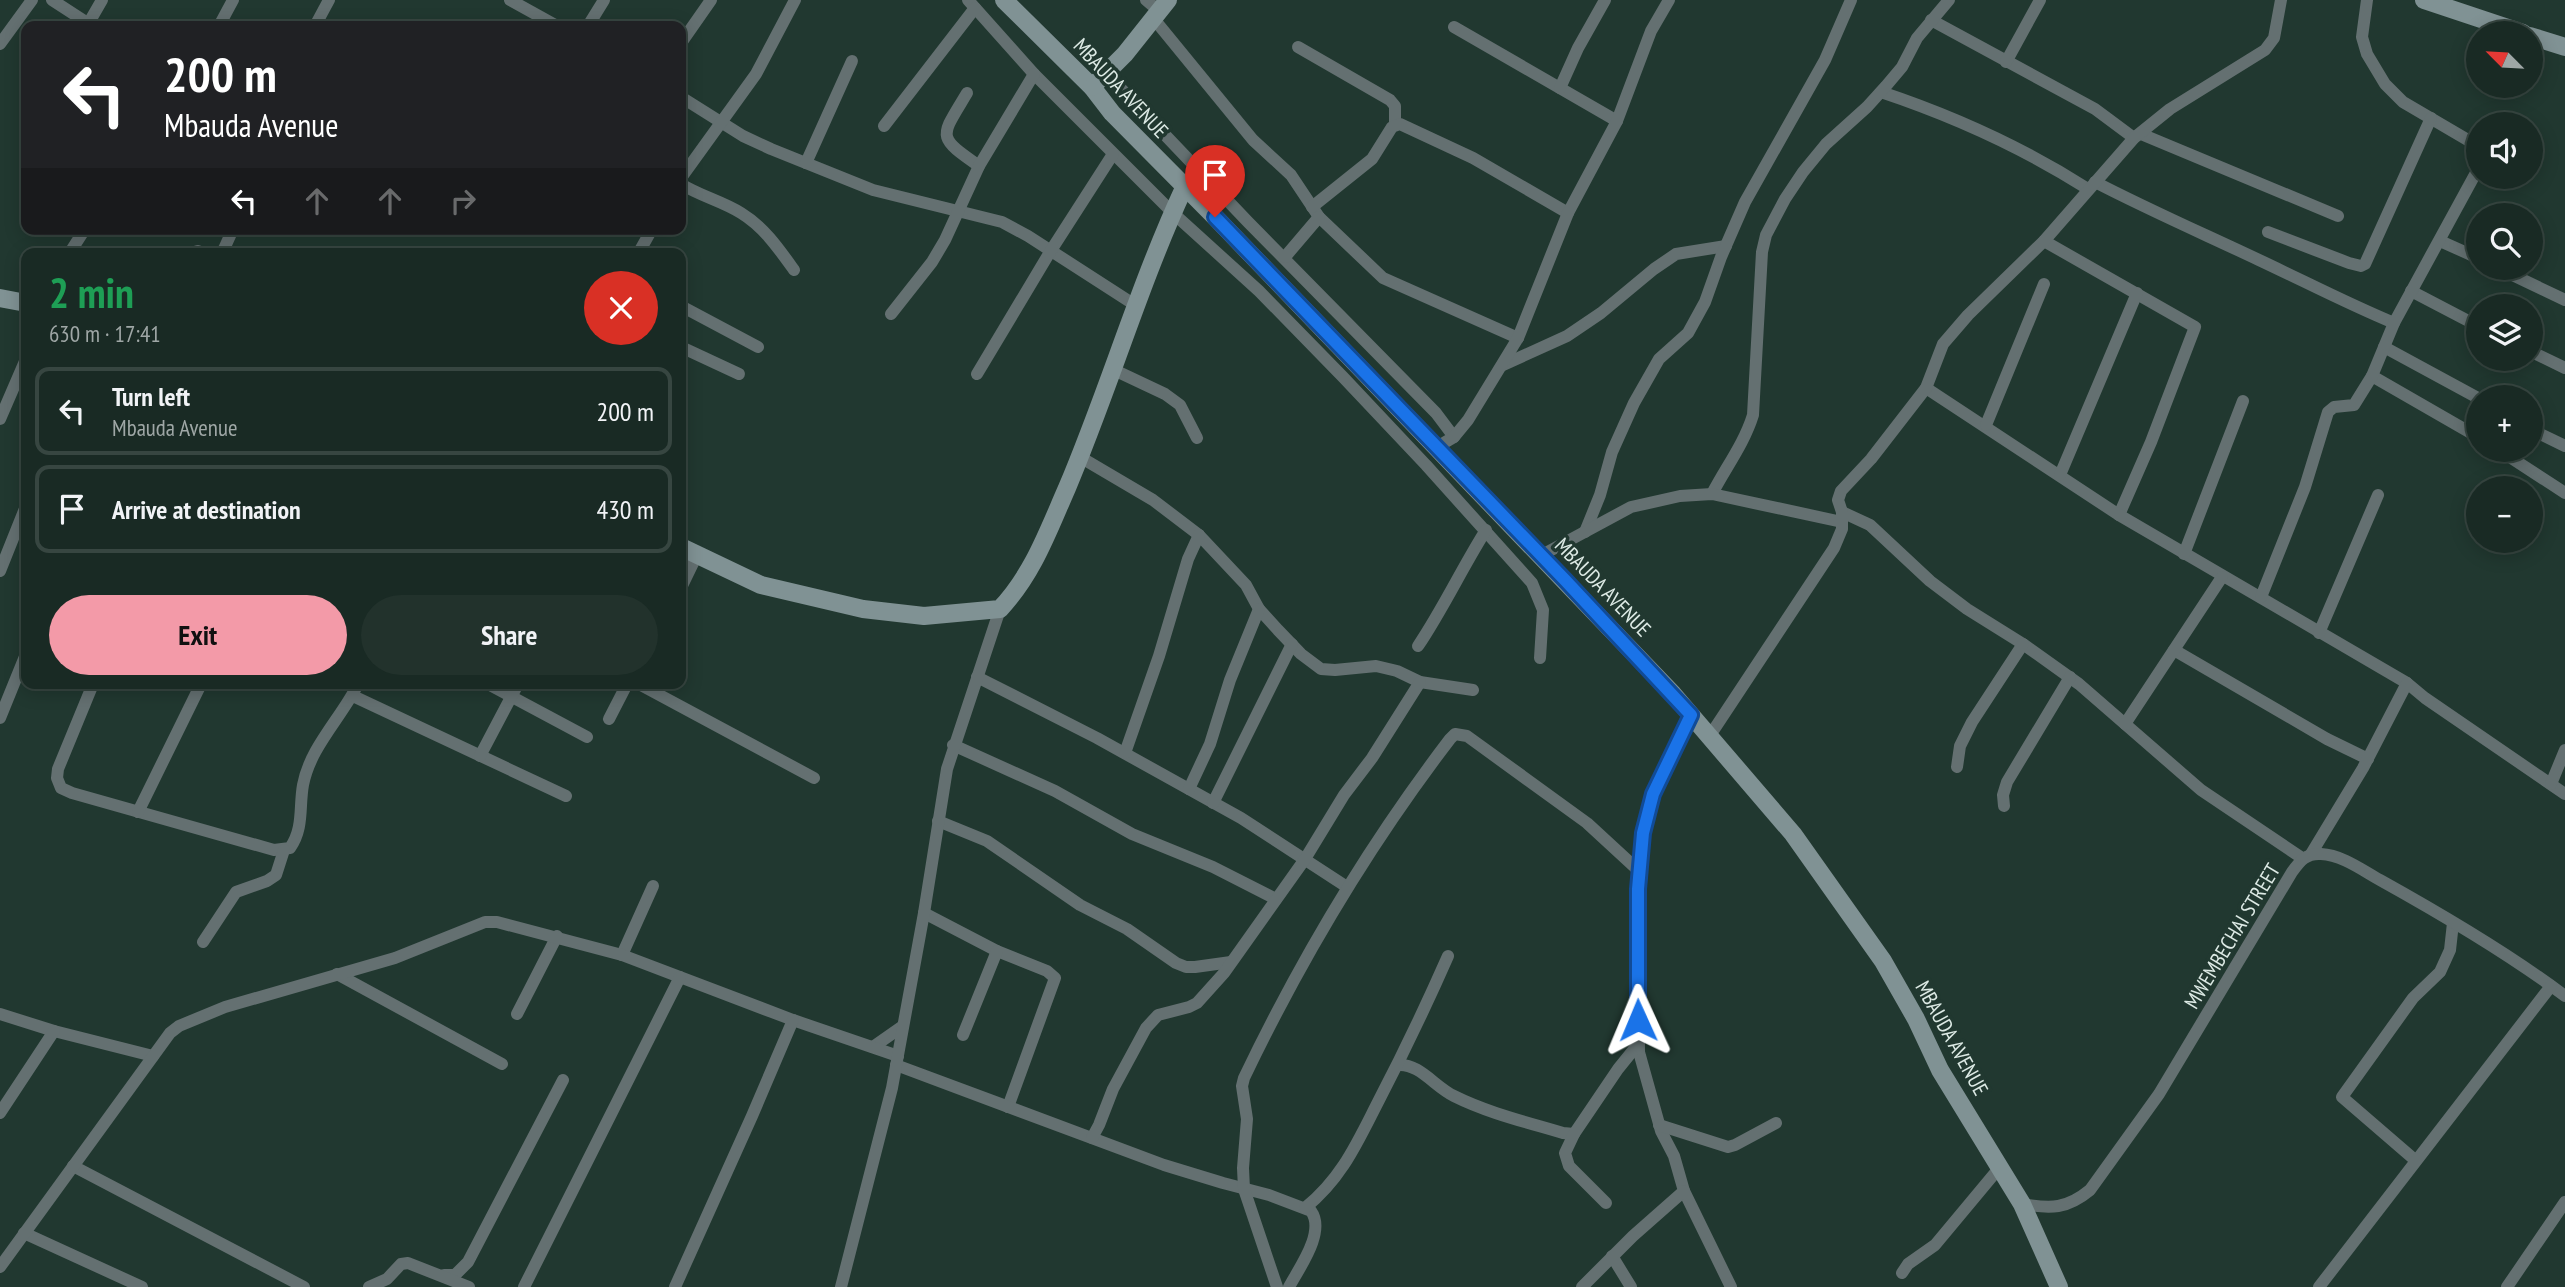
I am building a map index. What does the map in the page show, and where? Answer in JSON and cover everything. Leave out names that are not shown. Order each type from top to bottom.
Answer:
[{"type":"street","points":[[0,44],[32,0]]},
{"type":"street","points":[[52,0],[82,21]]},
{"type":"street","points":[[90,21],[102,0]]},
{"type":"street","points":[[222,21],[233,0]]},
{"type":"street","points":[[318,21],[328,0]]},
{"type":"street","points":[[510,0],[548,21]]},
{"type":"street","points":[[592,21],[604,0]]},
{"type":"street","points":[[686,36],[711,0]]},
{"type":"street","points":[[686,171],[770,51],[795,0]]},
{"type":"street","name":"MBAUDA AVENUE","points":[[1004,0],[1092,87],[1112,113],[1542,555],[1691,715],[1793,834],[1883,961],[1916,1019],[1940,1070],[2022,1204],[2059,1287]]},
{"type":"street","points":[[1560,88],[1578,48],[1605,0]]},
{"type":"street","points":[[1437,447],[1454,437],[1468,420],[1518,338],[1568,214],[1617,121],[1651,31],[1669,0]]},
{"type":"street","points":[[1585,532],[1600,495],[1612,452],[1634,403],[1659,359],[1688,333],[1705,302],[1726,246],[1752,190],[1825,60],[1851,0]]},
{"type":"street","points":[[1712,494],[1746,437],[1753,415],[1762,252],[1766,235],[1803,172],[1826,144],[1881,92],[1902,66],[1917,38],[1949,0]]},
{"type":"street","points":[[2006,62],[2040,0]]},
{"type":"street","points":[[1709,737],[1829,557],[1839,538],[1842,517],[1838,500],[1841,491],[1871,459],[1927,388],[1943,344],[1968,315],[2043,241],[2137,136],[2180,102],[2265,50],[2274,38],[2281,0]]},
{"type":"street","points":[[2367,0],[2362,37],[2367,54],[2385,84],[2403,102],[2466,139]]},
{"type":"street","points":[[2424,0],[2487,21]]},
{"type":"street","points":[[884,126],[972,4],[1034,74],[1113,154],[1259,291],[1486,530],[1532,583],[1543,610],[1540,658]]},
{"type":"street","points":[[1092,87],[1157,8],[1253,140],[1291,175],[1316,212],[1383,278],[1518,338]]},
{"type":"street","points":[[1931,20],[2095,109],[2137,136],[2338,216]]},
{"type":"street","points":[[1454,27],[1617,121]]},
{"type":"street","points":[[2543,40],[2565,47]]},
{"type":"street","points":[[1284,257],[1316,212],[1372,159],[1395,124],[1395,106],[1390,100],[1298,47]]},
{"type":"street","points":[[806,163],[852,61]]},
{"type":"street","points":[[1106,73],[1436,413],[1454,437]]},
{"type":"street","points":[[891,314],[932,262],[979,166],[1034,74]]},
{"type":"street","points":[[1881,92],[1977,128],[2092,186],[2196,230],[2352,306],[2394,323]]},
{"type":"street","points":[[967,93],[949,123],[946,135],[949,145],[979,166]]},
{"type":"street","points":[[686,100],[762,145],[873,191],[1002,222],[1135,305]]},
{"type":"street","points":[[2269,232],[2349,263],[2361,266],[2365,264],[2431,118]]},
{"type":"street","points":[[1395,124],[1409,127],[1473,158],[1568,214]]},
{"type":"street","points":[[977,374],[1113,154]]},
{"type":"street","points":[[686,186],[753,221],[774,243],[794,271]]},
{"type":"street","points":[[841,1287],[897,1061],[924,913],[944,780],[953,745],[1000,609],[1025,578],[1042,549],[1080,457],[1135,305],[1185,188]]},
{"type":"street","points":[[2261,597],[2305,487],[2328,412],[2334,407],[2354,405],[2372,376],[2394,323],[2467,189]]},
{"type":"street","points":[[2043,241],[2193,325],[2196,331],[2119,515]]},
{"type":"street","points":[[2440,241],[2466,253]]},
{"type":"street","points":[[1503,365],[1567,336],[1676,254],[1726,246]]},
{"type":"street","points":[[2523,280],[2565,300]]},
{"type":"street","points":[[1986,425],[2044,284]]},
{"type":"street","points":[[2411,292],[2466,320]]},
{"type":"street","points":[[2060,475],[2137,293]]},
{"type":"street","points":[[0,298],[21,302]]},
{"type":"street","points":[[686,309],[758,347]]},
{"type":"street","points":[[2385,346],[2466,391]]},
{"type":"street","points":[[686,349],[740,374]]},
{"type":"street","points":[[2543,357],[2565,368]]},
{"type":"street","points":[[1112,369],[1166,394],[1180,405],[1197,438]]},
{"type":"street","points":[[0,419],[21,371]]},
{"type":"street","points":[[2372,376],[2466,430]]},
{"type":"street","points":[[1927,388],[2119,515],[2407,683],[2565,794]]},
{"type":"street","points":[[2184,554],[2243,401]]},
{"type":"street","points":[[2543,435],[2565,446]]},
{"type":"street","points":[[1080,457],[1153,500],[1199,535],[1246,584],[1259,609],[1301,654],[1321,669],[1376,666],[1397,671],[1420,682],[1473,690]]},
{"type":"street","points":[[2517,462],[2565,494]]},
{"type":"street","points":[[1542,555],[1631,507],[1680,496],[1712,494],[1870,524],[1930,580],[1958,602],[2070,677],[2201,790],[2306,856],[2368,758],[2407,683]]},
{"type":"street","points":[[2319,633],[2378,495]]},
{"type":"street","points":[[0,571],[21,518]]},
{"type":"street","points":[[1418,646],[1441,612],[1463,567],[1486,530]]},
{"type":"street","points":[[1125,753],[1159,656],[1188,559],[1199,535]]},
{"type":"street","points":[[689,551],[761,585],[863,609],[924,616],[1000,609]]},
{"type":"street","points":[[2125,724],[2222,577]]},
{"type":"street","points":[[1189,789],[1209,744],[1230,680],[1259,609]]},
{"type":"street","points":[[1213,803],[1292,644]]},
{"type":"street","points":[[1957,767],[1960,746],[1972,722],[2023,644]]},
{"type":"street","points":[[2174,650],[2327,739],[2368,758]]},
{"type":"street","points":[[0,718],[21,666]]},
{"type":"street","points":[[977,677],[1189,789],[1348,887]]},
{"type":"street","points":[[2004,806],[2003,795],[2007,782],[2070,677]]},
{"type":"street","points":[[1091,1138],[1100,1125],[1113,1089],[1142,1034],[1155,1017],[1197,1003],[1231,962],[1305,859],[1344,795],[1372,758],[1420,682]]},
{"type":"street","points":[[91,689],[58,769],[58,784],[66,791],[274,850],[290,848],[299,831],[303,782],[317,750],[355,690],[480,756],[566,796]]},
{"type":"street","points":[[138,812],[199,689]]},
{"type":"street","points":[[609,719],[624,689]]},
{"type":"street","points":[[648,689],[814,778]]},
{"type":"street","points":[[480,756],[514,690],[587,737]]},
{"type":"street","points":[[1691,715],[1653,794],[1643,833],[1638,870],[1639,1052],[1660,1125],[1674,1156],[1684,1191],[1731,1287]]},
{"type":"street","points":[[1277,1287],[1244,1189],[1247,1119],[1242,1086],[1244,1079],[1293,978],[1348,887],[1411,792],[1455,734],[1466,736],[1587,823],[1638,870]]},
{"type":"street","points":[[953,745],[1055,791],[1132,834],[1213,867],[1276,899]]},
{"type":"street","points":[[2551,784],[2565,750]]},
{"type":"street","points":[[938,821],[987,841],[1080,905],[1128,929],[1186,967],[1231,962]]},
{"type":"street","points":[[202,942],[236,892],[276,875],[284,850]]},
{"type":"street","name":"MWEMBECHAI STREET","points":[[2022,1204],[2066,1206],[2090,1190],[2159,1094],[2306,856],[2331,855],[2347,862],[2453,923],[2565,996]]},
{"type":"street","points":[[622,955],[653,886]]},
{"type":"street","points":[[924,913],[997,951],[1047,971],[1055,978],[1008,1107]]},
{"type":"street","points":[[0,1267],[170,1033],[179,1026],[246,1000],[421,949],[485,922],[497,922],[622,955],[793,1020],[873,1047],[897,1061],[1091,1138],[1164,1165],[1305,1208],[1315,1217],[1313,1240],[1289,1287]]},
{"type":"street","points":[[2415,1160],[2342,1097],[2413,998],[2440,972],[2450,950],[2453,923]]},
{"type":"street","points":[[517,1014],[557,936]]},
{"type":"street","points":[[963,1035],[997,951]]},
{"type":"street","points":[[1305,1208],[1331,1185],[1347,1162],[1398,1065],[1448,956]]},
{"type":"street","points":[[337,974],[502,1064]]},
{"type":"street","points":[[524,1287],[680,977]]},
{"type":"street","points":[[2319,1287],[2551,986]]},
{"type":"street","points":[[0,1014],[153,1056]]},
{"type":"street","points":[[675,1287],[793,1020]]},
{"type":"street","points":[[873,1047],[903,1026]]},
{"type":"street","points":[[0,1113],[54,1031]]},
{"type":"street","points":[[1606,1203],[1578,1177],[1566,1160],[1566,1147],[1618,1069],[1639,1043]]},
{"type":"street","points":[[1398,1065],[1408,1065],[1454,1096],[1476,1105],[1563,1133],[1574,1134]]},
{"type":"street","points":[[444,1275],[455,1275],[468,1262],[563,1080]]},
{"type":"street","points":[[1660,1125],[1728,1147],[1776,1123]]},
{"type":"street","points":[[74,1166],[304,1287]]},
{"type":"street","points":[[1902,1273],[1908,1264],[1935,1245],[2000,1167]]},
{"type":"street","points":[[1582,1287],[1684,1191]]},
{"type":"street","points":[[2507,1287],[2565,1202]]},
{"type":"street","points":[[24,1233],[142,1287]]},
{"type":"street","points":[[1612,1256],[1631,1287]]},
{"type":"street","points":[[369,1287],[387,1279],[404,1263],[444,1275],[469,1287]]},
{"type":"route","points":[[1215,217],[1565,580],[1691,715],[1653,794],[1643,833],[1638,870],[1638,1020]]}]
